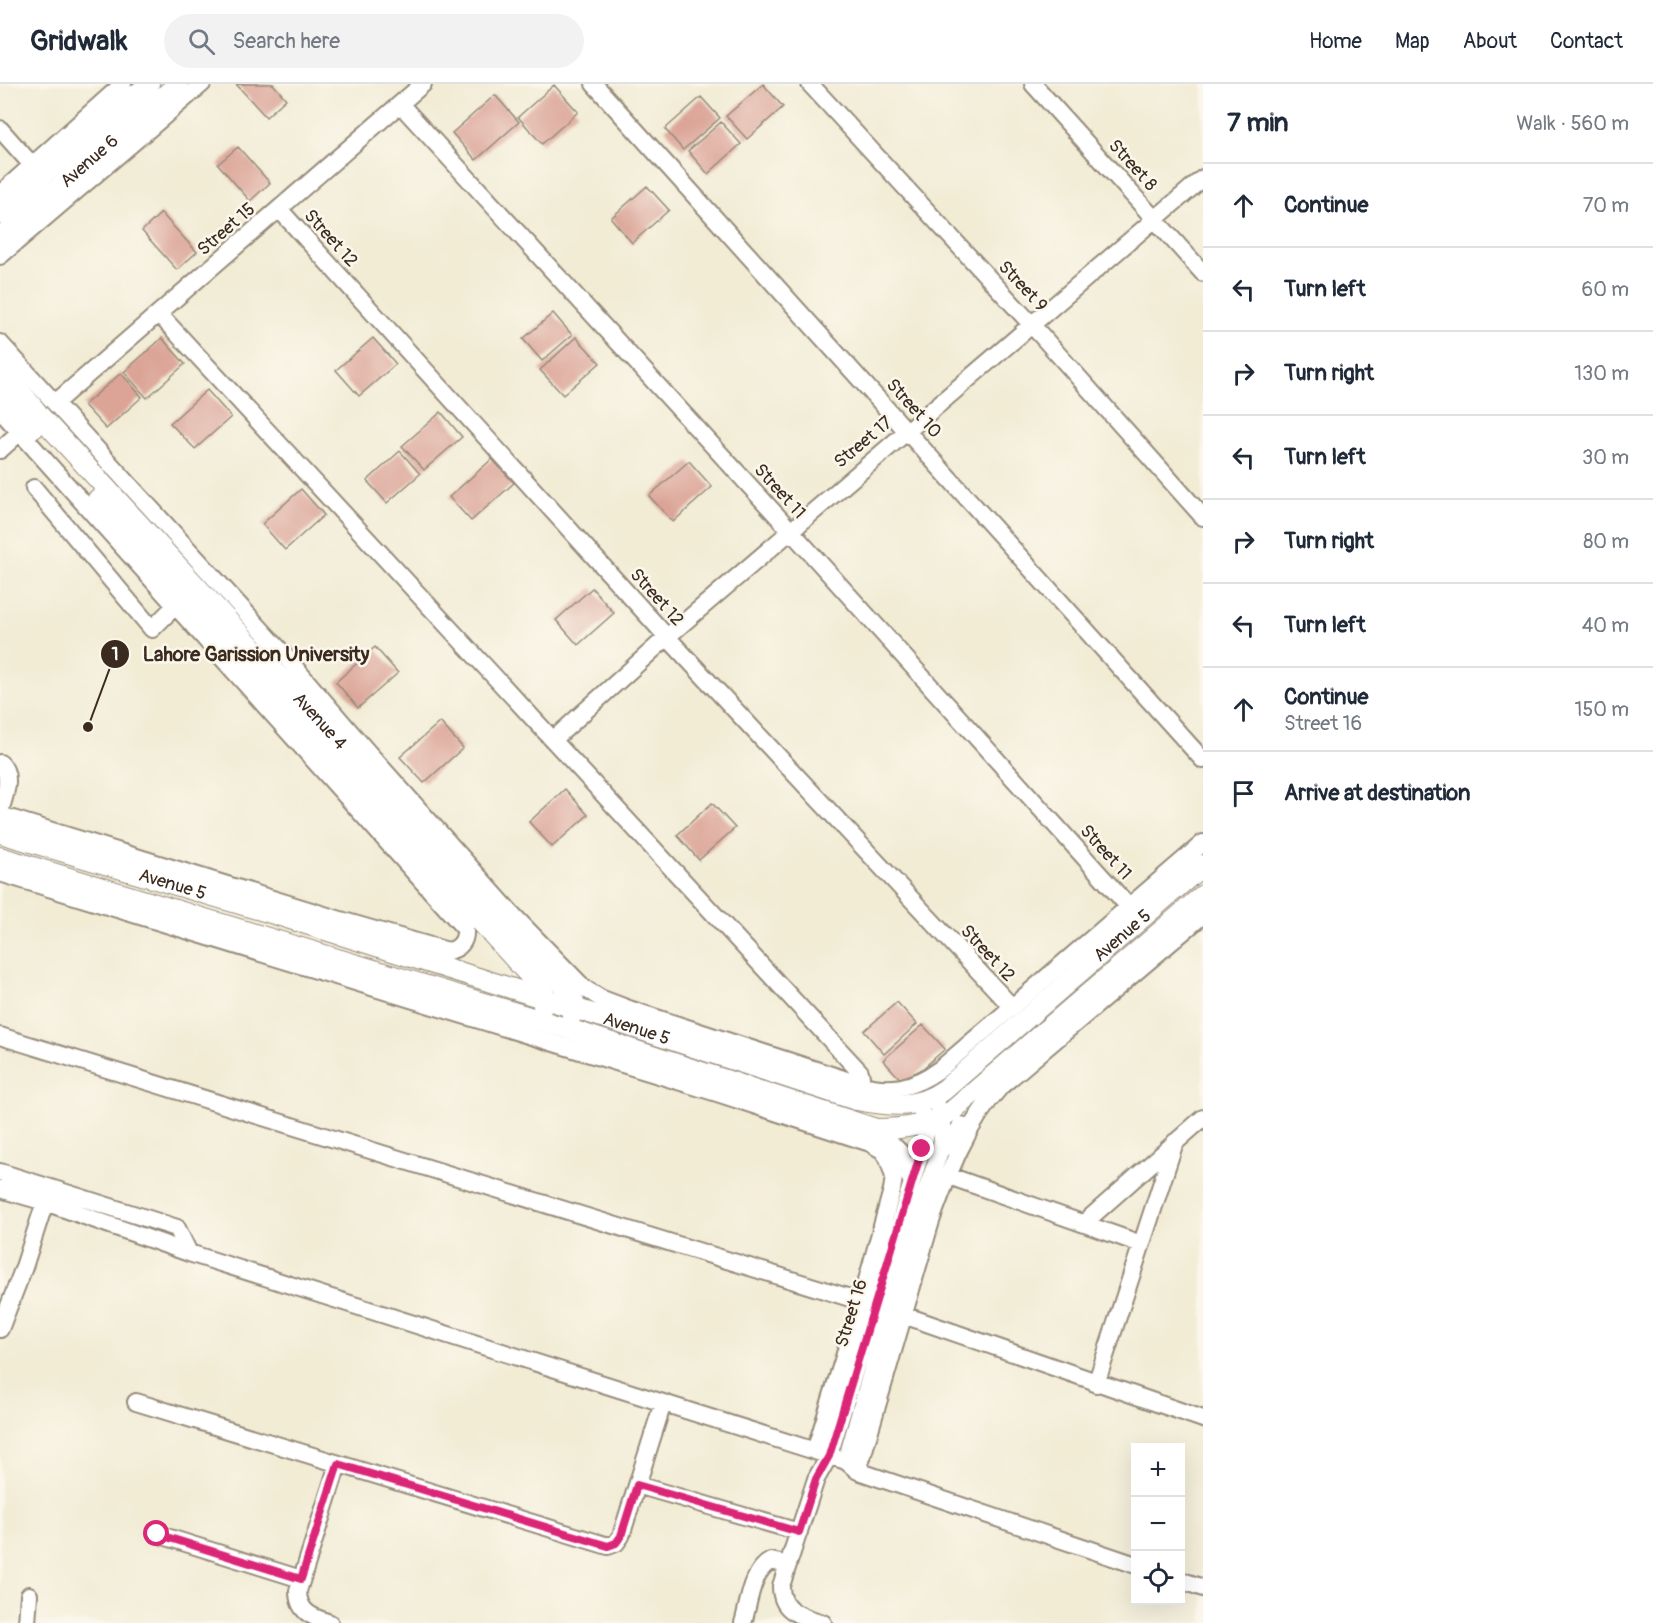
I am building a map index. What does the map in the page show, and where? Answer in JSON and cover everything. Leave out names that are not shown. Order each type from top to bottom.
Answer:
[{"type":"main road","name":"Avenue 6","points":[[0,214],[148,84]]},
{"type":"main road","name":"Avenue 6","points":[[0,238],[178,84]]},
{"type":"main road","name":"Avenue 4","points":[[0,366],[40,416],[568,991],[574,1008]]},
{"type":"main road","name":"Avenue 4","points":[[0,390],[539,986],[544,992],[545,1000]]},
{"type":"main road","name":"Avenue 5","points":[[0,833],[274,914],[731,1058],[856,1100],[897,1106],[926,1100],[1203,865]]},
{"type":"main road","name":"Avenue 5","points":[[0,857],[569,1029],[876,1129],[906,1128],[934,1120],[977,1090],[1203,895]]},
{"type":"main road","points":[[539,1020],[545,1000]]},
{"type":"main road","points":[[569,1029],[574,1008]]},
{"type":"street","points":[[0,194],[123,84]]},
{"type":"street","points":[[0,256],[202,84]]},
{"type":"street","name":"Street 15","points":[[55,404],[423,84]]},
{"type":"street","name":"Street 10","points":[[594,84],[1203,760]]},
{"type":"street","name":"Street 9","points":[[810,84],[1031,324],[1203,517]]},
{"type":"street","name":"Street 8","points":[[1033,84],[1203,273]]},
{"type":"street","name":"Street 11","points":[[400,104],[790,530],[1129,907]]},
{"type":"street","points":[[0,129],[32,165]]},
{"type":"street","name":"Street 17","points":[[553,740],[790,530],[1203,178]]},
{"type":"street","name":"Street 12","points":[[279,209],[667,637],[1012,1007]]},
{"type":"street","points":[[159,314],[860,1072],[859,1084]]},
{"type":"street","points":[[0,343],[279,649],[512,914],[584,988],[600,998],[859,1084],[870,1087],[901,1088],[927,1078],[940,1070],[1203,843]]},
{"type":"street","points":[[0,410],[465,929],[464,940],[460,946],[448,951],[354,924],[0,813],[8,777],[0,763]]},
{"type":"street","points":[[0,450],[20,432]]},
{"type":"street","points":[[34,488],[152,629],[175,606]]},
{"type":"street","points":[[0,873],[717,1093],[870,1143],[882,1150],[888,1158],[894,1177],[882,1308],[822,1453],[816,1479],[781,1586],[781,1595],[785,1605],[792,1611],[824,1623]]},
{"type":"street","points":[[1141,1244],[942,1172],[974,1120],[1001,1086],[1203,915]]},
{"type":"street","points":[[0,1035],[882,1308],[1203,1419]]},
{"type":"street","points":[[722,1080],[731,1058]]},
{"type":"street","name":"Avenue 5","points":[[942,1172],[940,1151],[953,1140],[977,1090]]},
{"type":"street","points":[[926,1100],[943,1136],[940,1151]]},
{"type":"street","points":[[1084,1223],[1203,1118]]},
{"type":"street","name":"Street 16","points":[[852,1466],[882,1308],[911,1181],[934,1120]]},
{"type":"street","points":[[876,1129],[900,1152],[911,1181]]},
{"type":"street","points":[[1096,1383],[1175,1142]]},
{"type":"street","points":[[0,1172],[177,1228],[189,1253]]},
{"type":"street","name":"Street 16","points":[[882,1308],[909,1240],[942,1172]]},
{"type":"street","points":[[0,1189],[45,1202],[189,1253],[822,1453],[852,1466],[1131,1563]]},
{"type":"street","points":[[0,1329],[24,1267],[45,1202]]},
{"type":"street","points":[[136,1402],[608,1546],[616,1543],[621,1536],[663,1403]]},
{"type":"street","points":[[330,1623],[308,1615],[300,1607],[298,1591],[338,1464]]},
{"type":"street","points":[[637,1485],[799,1532]]},
{"type":"street","points":[[157,1534],[301,1579]]},
{"type":"street","points":[[743,1623],[757,1575],[764,1564],[771,1561],[788,1565]]},
{"type":"street","points":[[1185,1582],[1203,1588]]},
{"type":"street","points":[[27,1623],[29,1595]]},
{"type":"building","points":[[236,84],[273,84],[286,99],[266,117]]},
{"type":"building","points":[[763,84],[783,107],[747,139],[726,116]]},
{"type":"building","points":[[554,85],[578,112],[542,144],[518,117]]},
{"type":"building","points":[[495,95],[519,122],[476,160],[452,133]]},
{"type":"building","points":[[701,97],[720,118],[683,150],[665,129]]},
{"type":"building","points":[[721,122],[741,144],[708,174],[688,151]]},
{"type":"building","points":[[238,147],[270,183],[250,201],[218,164]]},
{"type":"building","points":[[647,186],[669,210],[632,243],[611,218]]},
{"type":"building","points":[[161,213],[197,252],[177,270],[142,231]]},
{"type":"building","points":[[553,313],[572,335],[542,361],[523,339]]},
{"type":"building","points":[[576,337],[600,363],[563,395],[540,370]]},
{"type":"building","points":[[162,338],[185,364],[147,398],[124,372]]},
{"type":"building","points":[[373,338],[396,364],[359,396],[336,370]]},
{"type":"building","points":[[121,373],[142,397],[106,429],[84,405]]},
{"type":"building","points":[[207,390],[231,417],[195,449],[170,423]]},
{"type":"building","points":[[441,412],[462,437],[424,470],[402,446]]},
{"type":"building","points":[[400,451],[420,474],[387,503],[367,481]]},
{"type":"building","points":[[492,459],[514,483],[471,521],[449,497]]},
{"type":"building","points":[[689,461],[712,487],[673,522],[649,496]]},
{"type":"building","points":[[301,489],[324,515],[285,550],[262,524]]},
{"type":"building","points":[[592,588],[614,613],[578,645],[556,620]]},
{"type":"building","points":[[375,647],[398,673],[358,708],[336,682]]},
{"type":"building","points":[[440,722],[463,748],[424,783],[400,757]]},
{"type":"building","points":[[565,789],[588,815],[552,847],[529,822]]},
{"type":"building","points":[[712,803],[735,828],[699,860],[677,835]]},
{"type":"building","points":[[897,1002],[917,1024],[884,1054],[864,1031]]},
{"type":"building","points":[[923,1025],[945,1049],[905,1084],[883,1060]]},
{"type":"place","name":"Lahore Garission University","points":[[88,727]]},
{"type":"route","points":[[157,1534],[301,1579],[338,1464],[599,1545],[608,1546],[616,1543],[621,1536],[637,1485],[799,1532],[816,1479],[829,1456],[922,1149]]}]
